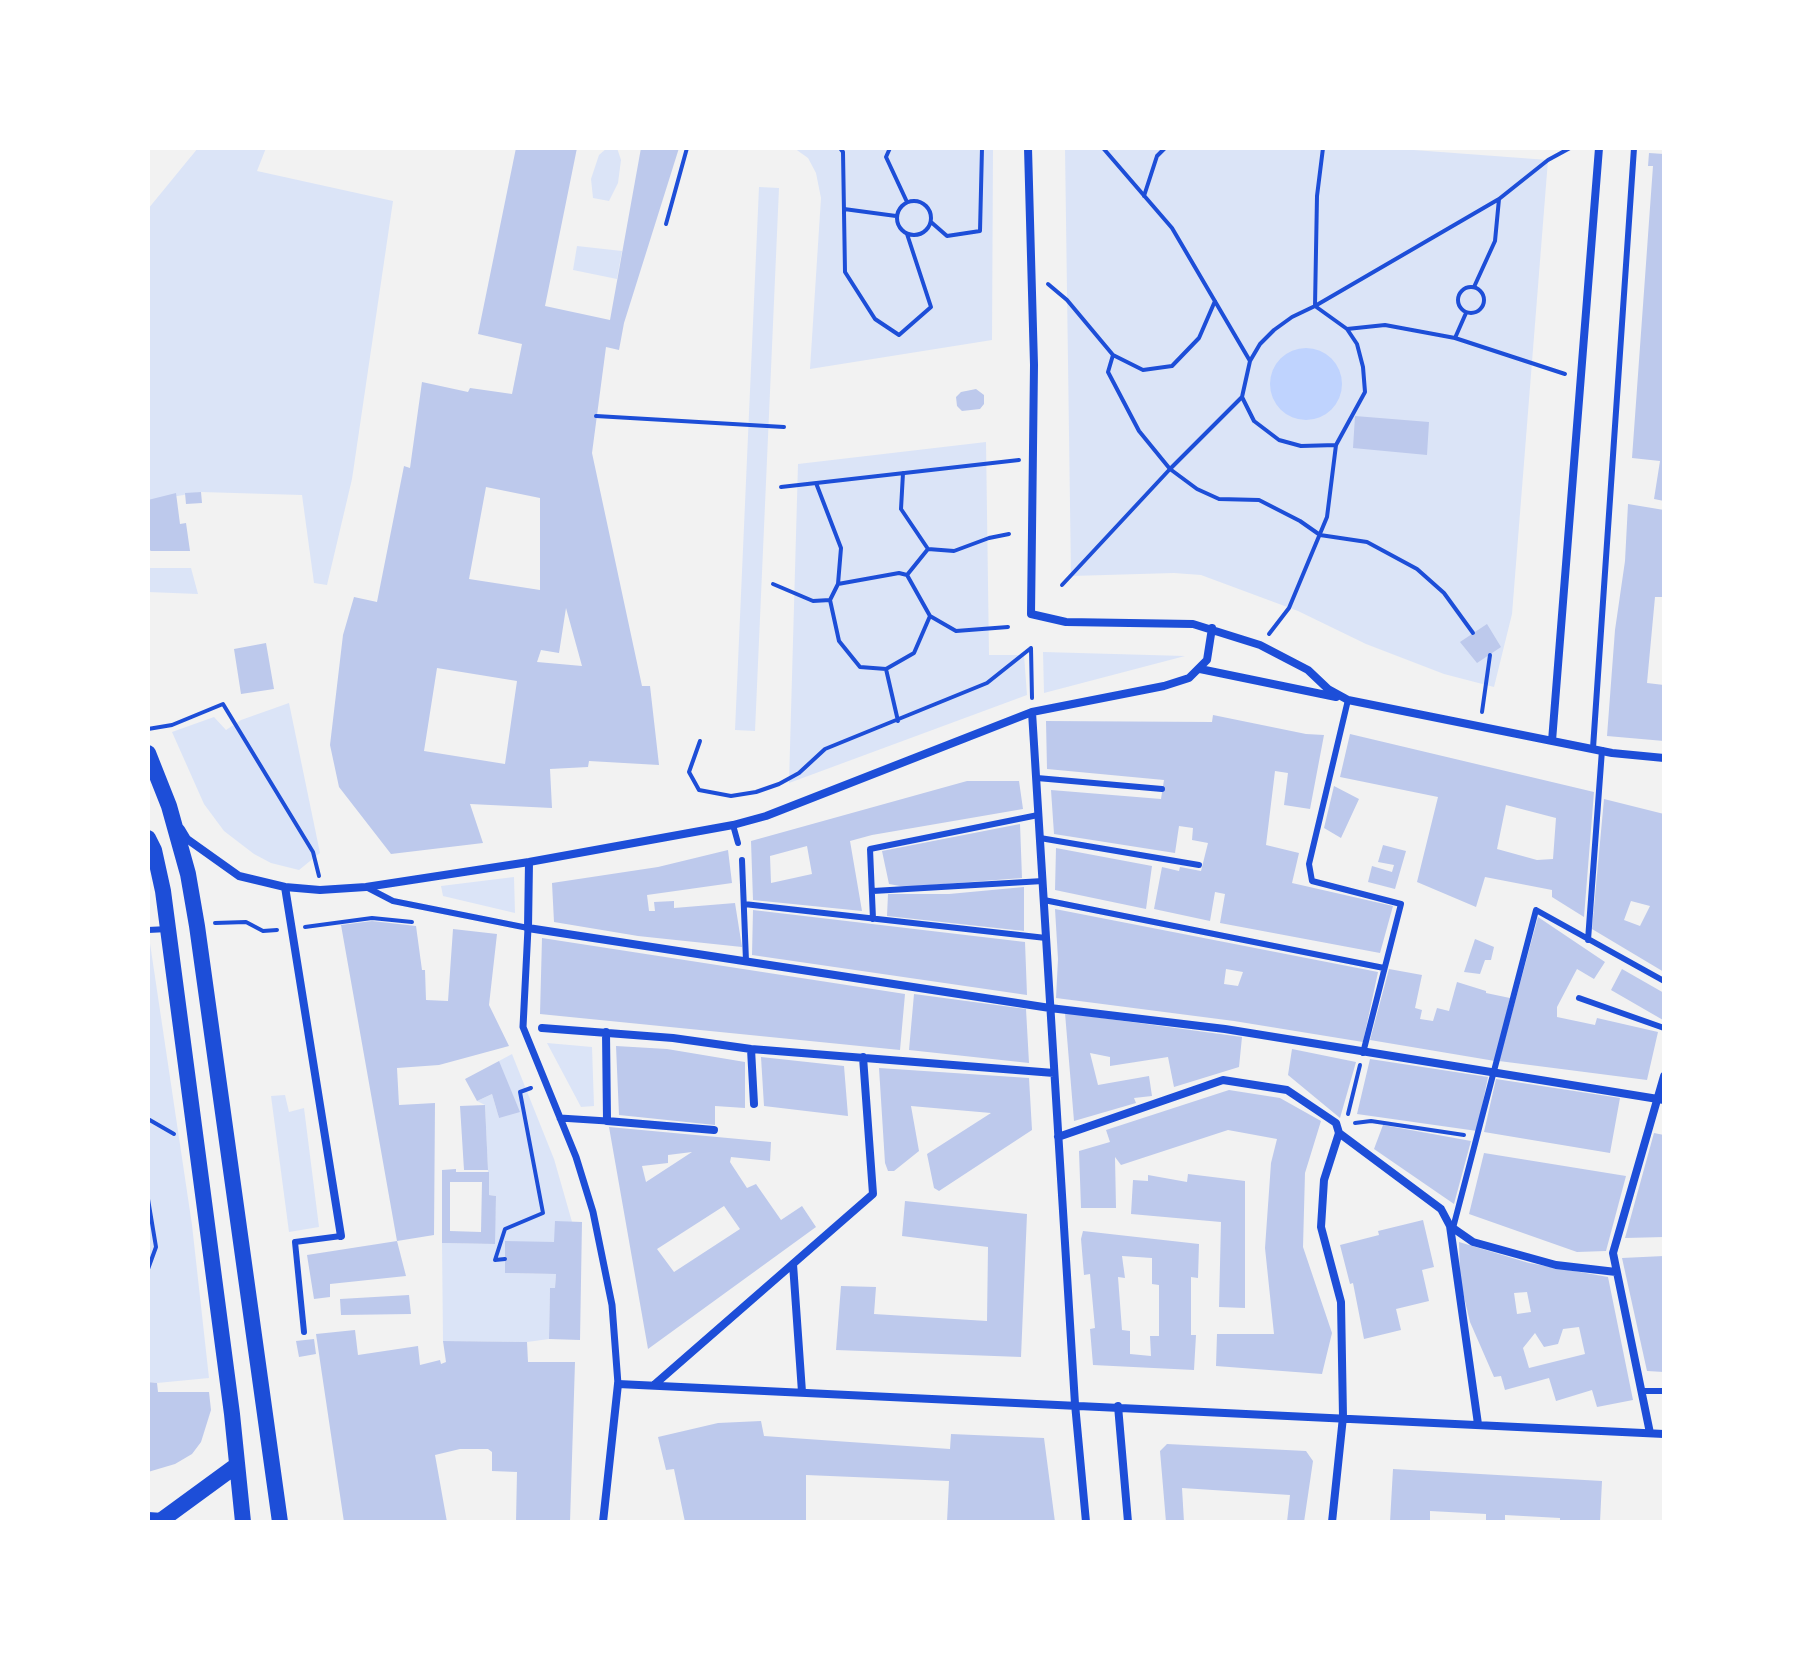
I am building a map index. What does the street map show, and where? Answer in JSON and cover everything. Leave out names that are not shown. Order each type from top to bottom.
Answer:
[{"type":"main road","points":[[148,753],[169,806],[188,874],[197,926],[280,1522]]},
{"type":"main road","points":[[148,838],[154,850],[163,891],[243,1522]]},
{"type":"main road","points":[[157,1518],[237,1465]]},
{"type":"street","points":[[1028,148],[1032,269],[1031,614],[1066,622],[1193,624],[1212,628],[1260,645],[1308,670],[1328,689],[1348,700]]},
{"type":"street","points":[[1552,741],[1599,148]]},
{"type":"street","points":[[169,806],[187,839],[209,857],[239,876],[285,887],[320,890],[366,887],[529,862],[733,825],[766,816],[1032,712],[1164,686],[1189,678],[1207,660],[1212,628]]},
{"type":"street","points":[[1200,669],[1612,753],[1664,758]]},
{"type":"street","points":[[1032,712],[1075,1404],[1086,1522]]},
{"type":"street","points":[[529,862],[523,1027],[576,1157],[593,1212],[612,1305],[618,1384],[603,1522]]},
{"type":"street","points":[[285,887],[341,1236]]},
{"type":"street","points":[[528,928],[1050,1008],[1225,1029],[1660,1100]]},
{"type":"street","points":[[523,1027],[1054,1073]]},
{"type":"street","points":[[606,1032],[607,1121]]},
{"type":"street","points":[[751,1049],[754,1104]]},
{"type":"street","points":[[654,1386],[873,1194],[863,1057]]},
{"type":"street","points":[[1650,1433],[1613,1253],[1660,1100],[1664,1076]]},
{"type":"street","points":[[1058,1137],[1223,1080],[1287,1090],[1336,1123],[1339,1133],[1324,1180],[1321,1227],[1341,1302],[1343,1417],[1332,1522]]},
{"type":"street","points":[[560,1118],[714,1130]]},
{"type":"street","points":[[1339,1133],[1441,1209],[1452,1227],[1473,1242],[1556,1265],[1616,1272]]},
{"type":"street","points":[[1452,1227],[1478,1424]]},
{"type":"street","points":[[793,1264],[802,1392]]},
{"type":"street","points":[[618,1384],[1664,1434]]},
{"type":"street","points":[[1118,1406],[1128,1522]]},
{"type":"lane","points":[[1588,940],[1634,148]]},
{"type":"lane","points":[[1348,700],[1309,864],[1312,881],[1401,904],[1363,1053]]},
{"type":"lane","points":[[1037,778],[1162,789]]},
{"type":"lane","points":[[873,919],[870,849],[1038,815]]},
{"type":"lane","points":[[733,825],[738,843]]},
{"type":"lane","points":[[1040,838],[1199,865]]},
{"type":"lane","points":[[742,860],[746,961]]},
{"type":"lane","points":[[873,891],[1043,881]]},
{"type":"lane","points":[[366,887],[393,901],[528,928]]},
{"type":"lane","points":[[1044,900],[1384,968]]},
{"type":"lane","points":[[744,904],[1046,938]]},
{"type":"lane","points":[[1452,1227],[1479,1138],[1536,910],[1664,981]]},
{"type":"lane","points":[[148,930],[168,929]]},
{"type":"lane","points":[[1579,998],[1664,1028]]},
{"type":"lane","points":[[304,1332],[295,1242],[341,1236]]},
{"type":"lane","points":[[1641,1391],[1664,1391]]},
{"type":"path","points":[[666,224],[687,148]]},
{"type":"path","points":[[840,148],[843,152],[845,272],[875,319],[899,335],[931,307],[907,234],[899,227],[896,216]]},
{"type":"path","points":[[890,148],[886,157],[907,202]]},
{"type":"path","points":[[931,222],[947,236],[980,231],[982,148]]},
{"type":"path","points":[[1103,148],[1172,228],[1250,361]]},
{"type":"path","points":[[1144,196],[1157,156],[1165,148]]},
{"type":"path","points":[[1315,306],[1317,196],[1323,148]]},
{"type":"path","points":[[1062,585],[1242,397],[1250,361],[1260,344],[1274,330],[1499,199],[1548,160],[1570,148]]},
{"type":"path","points":[[1474,287],[1495,241],[1499,199]]},
{"type":"path","points":[[896,216],[907,202]]},
{"type":"path","points":[[907,202],[924,204],[931,222],[923,233],[907,234]]},
{"type":"path","points":[[844,209],[896,216]]},
{"type":"path","points":[[1032,269],[1067,300],[1113,355],[1143,370],[1172,366],[1199,338],[1215,301]]},
{"type":"path","points":[[1474,287],[1483,296],[1483,304],[1474,313],[1466,313],[1457,303],[1459,294],[1465,288],[1474,287]]},
{"type":"path","points":[[1260,645],[1289,608],[1320,535],[1327,517],[1336,445],[1365,392],[1357,344],[1347,329],[1315,306]]},
{"type":"path","points":[[1455,338],[1466,313]]},
{"type":"path","points":[[1347,329],[1385,325],[1455,338],[1532,365],[1581,378]]},
{"type":"path","points":[[1113,355],[1108,372],[1139,431],[1170,469],[1197,489],[1219,499],[1259,500],[1320,535],[1367,542],[1417,569],[1444,593],[1473,633]]},
{"type":"path","points":[[1242,397],[1254,421],[1279,440],[1301,446],[1336,445]]},
{"type":"path","points":[[596,416],[784,427]]},
{"type":"path","points":[[781,487],[1033,458]]},
{"type":"path","points":[[903,473],[901,509],[928,549]]},
{"type":"path","points":[[816,483],[841,548],[838,584],[830,600],[839,641],[860,667],[886,669],[914,653],[930,616]]},
{"type":"path","points":[[928,549],[954,551],[1009,534]]},
{"type":"path","points":[[907,575],[928,549]]},
{"type":"path","points":[[838,584],[899,573],[907,575],[930,616],[956,631],[1008,627]]},
{"type":"path","points":[[773,584],[813,601],[830,600]]},
{"type":"path","points":[[700,741],[689,772],[699,790],[731,796],[756,792],[799,773],[825,749],[987,683],[1031,648],[1032,712]]},
{"type":"path","points":[[1480,727],[1490,655]]},
{"type":"path","points":[[886,669],[898,721]]},
{"type":"path","points":[[148,729],[172,725],[223,704],[313,852],[320,890]]},
{"type":"path","points":[[197,926],[246,922],[263,931],[372,918],[414,923]]},
{"type":"path","points":[[1363,1053],[1346,1125],[1371,1121],[1479,1138]]},
{"type":"path","points":[[505,1259],[495,1260],[505,1229],[543,1213],[520,1092],[544,1082]]},
{"type":"path","points":[[148,1119],[178,1136],[195,1135]]},
{"type":"path","points":[[148,1199],[156,1247],[148,1269]]},
{"type":"shaded area","points":[[198,148],[266,148],[257,171],[393,201],[352,479],[327,585],[314,583],[302,495],[201,492],[148,501],[148,209]]},
{"type":"shaded area","points":[[607,148],[617,148],[621,160],[618,183],[609,201],[593,198],[591,179],[599,155]]},
{"type":"shaded area","points":[[794,148],[993,148],[992,340],[810,369],[821,198],[816,173],[808,158]]},
{"type":"shaded area","points":[[1065,148],[1387,148],[1548,160],[1512,614],[1494,687],[1444,674],[1366,644],[1298,611],[1201,575],[1071,576]]},
{"type":"shaded area","points":[[759,187],[779,188],[755,731],[735,730]]},
{"type":"shaded area","points":[[577,246],[622,251],[617,279],[573,270]]},
{"type":"shaded area","points":[[986,442],[989,655],[1024,655],[1027,695],[789,783],[798,464]]},
{"type":"shaded area","points":[[148,568],[191,568],[198,594],[148,592]]},
{"type":"shaded area","points":[[1043,652],[1185,656],[1044,693]]},
{"type":"shaded area","points":[[289,703],[320,853],[299,870],[271,863],[224,831],[204,804],[172,732],[214,717],[226,730],[241,720]]},
{"type":"shaded area","points":[[514,877],[515,913],[443,896],[441,886]]},
{"type":"shaded area","points":[[148,930],[192,1225],[209,1378],[157,1383],[148,1382]]},
{"type":"shaded area","points":[[547,1043],[592,1047],[594,1106],[581,1107]]},
{"type":"shaded area","points":[[512,1054],[554,1159],[572,1222],[554,1242],[505,1242],[505,1273],[556,1274],[555,1288],[550,1289],[549,1339],[527,1342],[443,1341],[442,1243],[494,1244],[496,1196],[489,1195],[485,1105],[477,1101],[492,1094],[499,1118],[499,1061]]},
{"type":"shaded area","points":[[285,1095],[289,1112],[304,1108],[319,1227],[289,1232],[271,1096]]},
{"type":"water","points":[[1306,348],[1326,354],[1336,364],[1342,384],[1336,404],[1326,414],[1306,420],[1286,414],[1276,404],[1270,384],[1276,364],[1286,354]]},
{"type":"building","points":[[516,148],[577,148],[545,306],[610,320],[641,148],[679,148],[624,323],[619,350],[606,347],[592,453],[642,686],[650,686],[659,765],[589,761],[588,767],[550,769],[552,808],[470,804],[483,843],[391,854],[339,787],[330,745],[343,635],[354,597],[377,602],[404,466],[410,468],[422,382],[468,392],[470,388],[512,394],[522,344],[478,334]],"holes":[[[486,487],[540,498],[540,590],[469,579]],[[566,608],[582,666],[537,662],[541,650],[559,653]],[[437,668],[517,681],[505,764],[424,751]]]},
{"type":"building","points":[[1649,153],[1664,154],[1664,501],[1654,499],[1660,461],[1632,458],[1653,166],[1648,166]]},
{"type":"building","points":[[976,389],[984,395],[984,404],[980,409],[962,411],[957,406],[956,397],[961,392]]},
{"type":"building","points":[[1355,416],[1429,422],[1427,455],[1353,448]]},
{"type":"building","points":[[201,492],[202,503],[186,504],[185,493]]},
{"type":"building","points":[[176,493],[180,524],[186,523],[190,551],[151,551],[148,549],[148,500]]},
{"type":"building","points":[[1628,504],[1664,510],[1664,597],[1655,597],[1647,683],[1664,685],[1664,741],[1607,736]]},
{"type":"building","points":[[1487,624],[1501,647],[1477,663],[1460,642]]},
{"type":"building","points":[[266,643],[274,689],[241,694],[234,649]]},
{"type":"building","points":[[1213,715],[1324,735],[1310,809],[1284,805],[1288,773],[1275,771],[1266,845],[1299,853],[1292,883],[1393,906],[1380,953],[1220,923],[1225,894],[1215,892],[1210,921],[1154,909],[1162,867],[1201,871],[1208,843],[1192,840],[1193,828],[1179,826],[1175,853],[1054,834],[1051,790],[1161,799],[1164,780],[1047,769],[1046,721],[1212,722]]},
{"type":"building","points":[[1350,734],[1594,792],[1584,917],[1552,897],[1552,890],[1485,877],[1476,907],[1417,882],[1438,797],[1340,777]],"holes":[[[1506,805],[1556,818],[1553,859],[1537,860],[1497,849]]]},
{"type":"building","points":[[967,781],[1019,781],[1023,809],[850,841],[862,911],[753,900],[751,841]],"holes":[[[807,846],[812,874],[771,883],[770,856]]]},
{"type":"building","points":[[1334,786],[1359,799],[1341,838],[1324,828]]},
{"type":"building","points":[[1604,799],[1664,814],[1664,972],[1592,929]],"holes":[[[1631,901],[1650,906],[1640,926],[1624,920]]]},
{"type":"building","points":[[1020,824],[1022,878],[905,887],[889,884],[882,851]]},
{"type":"building","points":[[1383,845],[1406,851],[1395,889],[1368,882],[1372,866],[1392,872],[1394,865],[1378,862]]},
{"type":"building","points":[[1056,848],[1152,866],[1146,909],[1055,890]]},
{"type":"building","points":[[728,850],[732,883],[647,895],[649,911],[655,911],[654,902],[674,901],[674,908],[735,903],[742,947],[638,936],[554,922],[552,883],[658,867]]},
{"type":"building","points":[[1024,887],[1024,931],[887,916],[888,894],[949,894]]},
{"type":"building","points":[[1055,909],[1378,972],[1363,1042],[1234,1021],[1056,998],[1058,959]],"holes":[[[1226,969],[1243,972],[1238,986],[1224,984]]]},
{"type":"building","points":[[753,910],[1025,942],[1027,995],[752,955]]},
{"type":"building","points":[[1538,917],[1605,962],[1594,979],[1577,969],[1557,1007],[1557,1017],[1595,1025],[1597,1018],[1658,1032],[1647,1080],[1499,1061]]},
{"type":"building","points":[[372,921],[416,926],[422,970],[425,970],[426,1000],[448,1001],[453,929],[497,934],[489,1005],[509,1046],[439,1065],[397,1068],[399,1105],[435,1103],[434,1235],[397,1241],[341,925]]},
{"type":"building","points":[[542,938],[905,994],[900,1050],[540,1014]]},
{"type":"building","points":[[1475,939],[1494,947],[1491,960],[1485,960],[1480,974],[1464,972]]},
{"type":"building","points":[[1389,969],[1422,975],[1415,1008],[1422,1010],[1420,1019],[1433,1021],[1437,1008],[1449,1011],[1457,982],[1510,998],[1495,1061],[1370,1040]]},
{"type":"building","points":[[1622,969],[1664,993],[1663,1020],[1611,990]]},
{"type":"building","points":[[914,994],[1026,1009],[1029,1063],[909,1050]]},
{"type":"building","points":[[1065,1013],[1242,1037],[1239,1067],[1174,1087],[1168,1057],[1110,1066],[1110,1057],[1090,1053],[1098,1085],[1149,1076],[1152,1096],[1134,1098],[1136,1103],[1074,1121]]},
{"type":"building","points":[[616,1046],[667,1049],[745,1062],[745,1108],[715,1106],[715,1125],[619,1115]]},
{"type":"building","points":[[1292,1049],[1356,1062],[1340,1118],[1288,1075]]},
{"type":"building","points":[[761,1057],[844,1066],[848,1116],[764,1106]]},
{"type":"building","points":[[1370,1059],[1488,1077],[1477,1131],[1357,1114]]},
{"type":"building","points":[[499,1061],[520,1112],[499,1118],[492,1094],[477,1101],[465,1079]]},
{"type":"building","points":[[879,1068],[1029,1078],[1032,1130],[939,1191],[934,1188],[927,1154],[991,1113],[911,1106],[919,1151],[894,1171],[888,1171]]},
{"type":"building","points":[[1496,1079],[1620,1098],[1610,1153],[1484,1132]]},
{"type":"building","points":[[1229,1090],[1280,1098],[1321,1121],[1305,1173],[1303,1247],[1332,1333],[1322,1374],[1216,1366],[1217,1334],[1274,1334],[1265,1248],[1271,1163],[1277,1139],[1228,1130],[1121,1165],[1115,1157],[1116,1208],[1081,1208],[1079,1151],[1110,1142],[1106,1130]]},
{"type":"building","points":[[485,1105],[488,1170],[464,1170],[460,1106]]},
{"type":"building","points":[[1383,1125],[1471,1141],[1454,1204],[1374,1149]]},
{"type":"building","points":[[609,1127],[771,1142],[770,1161],[731,1157],[730,1162],[747,1188],[756,1184],[781,1220],[802,1206],[816,1227],[648,1349]],"holes":[[[692,1152],[646,1182],[642,1166],[668,1163],[668,1155]],[[724,1206],[740,1229],[674,1272],[657,1249]]]},
{"type":"building","points":[[1654,1133],[1664,1135],[1664,1237],[1625,1238]]},
{"type":"building","points":[[1484,1153],[1626,1176],[1606,1251],[1577,1252],[1469,1214]]},
{"type":"building","points":[[442,1170],[489,1172],[489,1195],[496,1196],[495,1244],[442,1243]],"holes":[[[450,1182],[482,1182],[481,1232],[450,1231]]]},
{"type":"building","points":[[1188,1174],[1245,1181],[1245,1308],[1219,1307],[1221,1222],[1131,1214],[1133,1180],[1148,1181],[1148,1175],[1187,1182]]},
{"type":"building","points":[[905,1201],[1027,1214],[1021,1357],[836,1350],[841,1286],[876,1287],[874,1314],[987,1321],[988,1247],[902,1236]]},
{"type":"building","points":[[1423,1220],[1434,1267],[1422,1270],[1429,1301],[1396,1309],[1401,1330],[1364,1339],[1353,1283],[1350,1284],[1340,1245],[1379,1235],[1378,1231]]},
{"type":"building","points":[[555,1221],[582,1222],[580,1340],[549,1339],[550,1288],[555,1288],[556,1274],[505,1273],[505,1241],[554,1242]]},
{"type":"building","points":[[1083,1231],[1199,1244],[1198,1278],[1191,1277],[1191,1335],[1196,1335],[1194,1370],[1093,1365],[1090,1329],[1095,1328],[1090,1274],[1084,1275]],"holes":[[[1122,1256],[1152,1258],[1152,1284],[1159,1285],[1159,1336],[1150,1336],[1151,1356],[1130,1354],[1130,1331],[1122,1330],[1118,1277],[1125,1278]]]},
{"type":"building","points":[[397,1241],[406,1276],[330,1284],[330,1297],[314,1299],[307,1255]]},
{"type":"building","points":[[1459,1242],[1529,1263],[1608,1277],[1633,1400],[1597,1407],[1592,1390],[1556,1401],[1549,1378],[1505,1390],[1501,1376],[1494,1377],[1470,1322],[1460,1280]],"holes":[[[1527,1292],[1531,1312],[1517,1314],[1514,1293]],[[1579,1327],[1585,1354],[1529,1368],[1523,1348],[1535,1333],[1544,1347],[1558,1344],[1563,1329]]]},
{"type":"building","points":[[1664,1256],[1664,1372],[1647,1371],[1622,1258]]},
{"type":"building","points":[[409,1295],[411,1314],[341,1315],[340,1299]]},
{"type":"building","points":[[355,1330],[358,1355],[418,1346],[420,1365],[440,1360],[441,1364],[446,1362],[443,1341],[527,1342],[528,1362],[575,1362],[570,1522],[516,1522],[517,1472],[492,1471],[492,1452],[488,1449],[460,1449],[435,1455],[447,1522],[344,1522],[316,1334]]},
{"type":"building","points":[[314,1339],[316,1354],[299,1357],[296,1341]]},
{"type":"building","points":[[148,1382],[157,1383],[158,1392],[209,1392],[211,1410],[201,1442],[192,1454],[175,1464],[148,1472]]},
{"type":"building","points":[[761,1421],[764,1436],[950,1449],[951,1434],[1044,1438],[1055,1522],[947,1522],[949,1481],[806,1475],[806,1522],[685,1522],[674,1469],[666,1470],[658,1437],[718,1423]]},
{"type":"building","points":[[1167,1444],[1306,1451],[1313,1461],[1304,1522],[1287,1522],[1290,1495],[1182,1488],[1184,1522],[1166,1522],[1160,1451]]},
{"type":"building","points":[[1393,1469],[1602,1481],[1600,1522],[1560,1522],[1560,1518],[1505,1515],[1505,1522],[1486,1522],[1486,1514],[1430,1511],[1430,1522],[1390,1522]]}]
